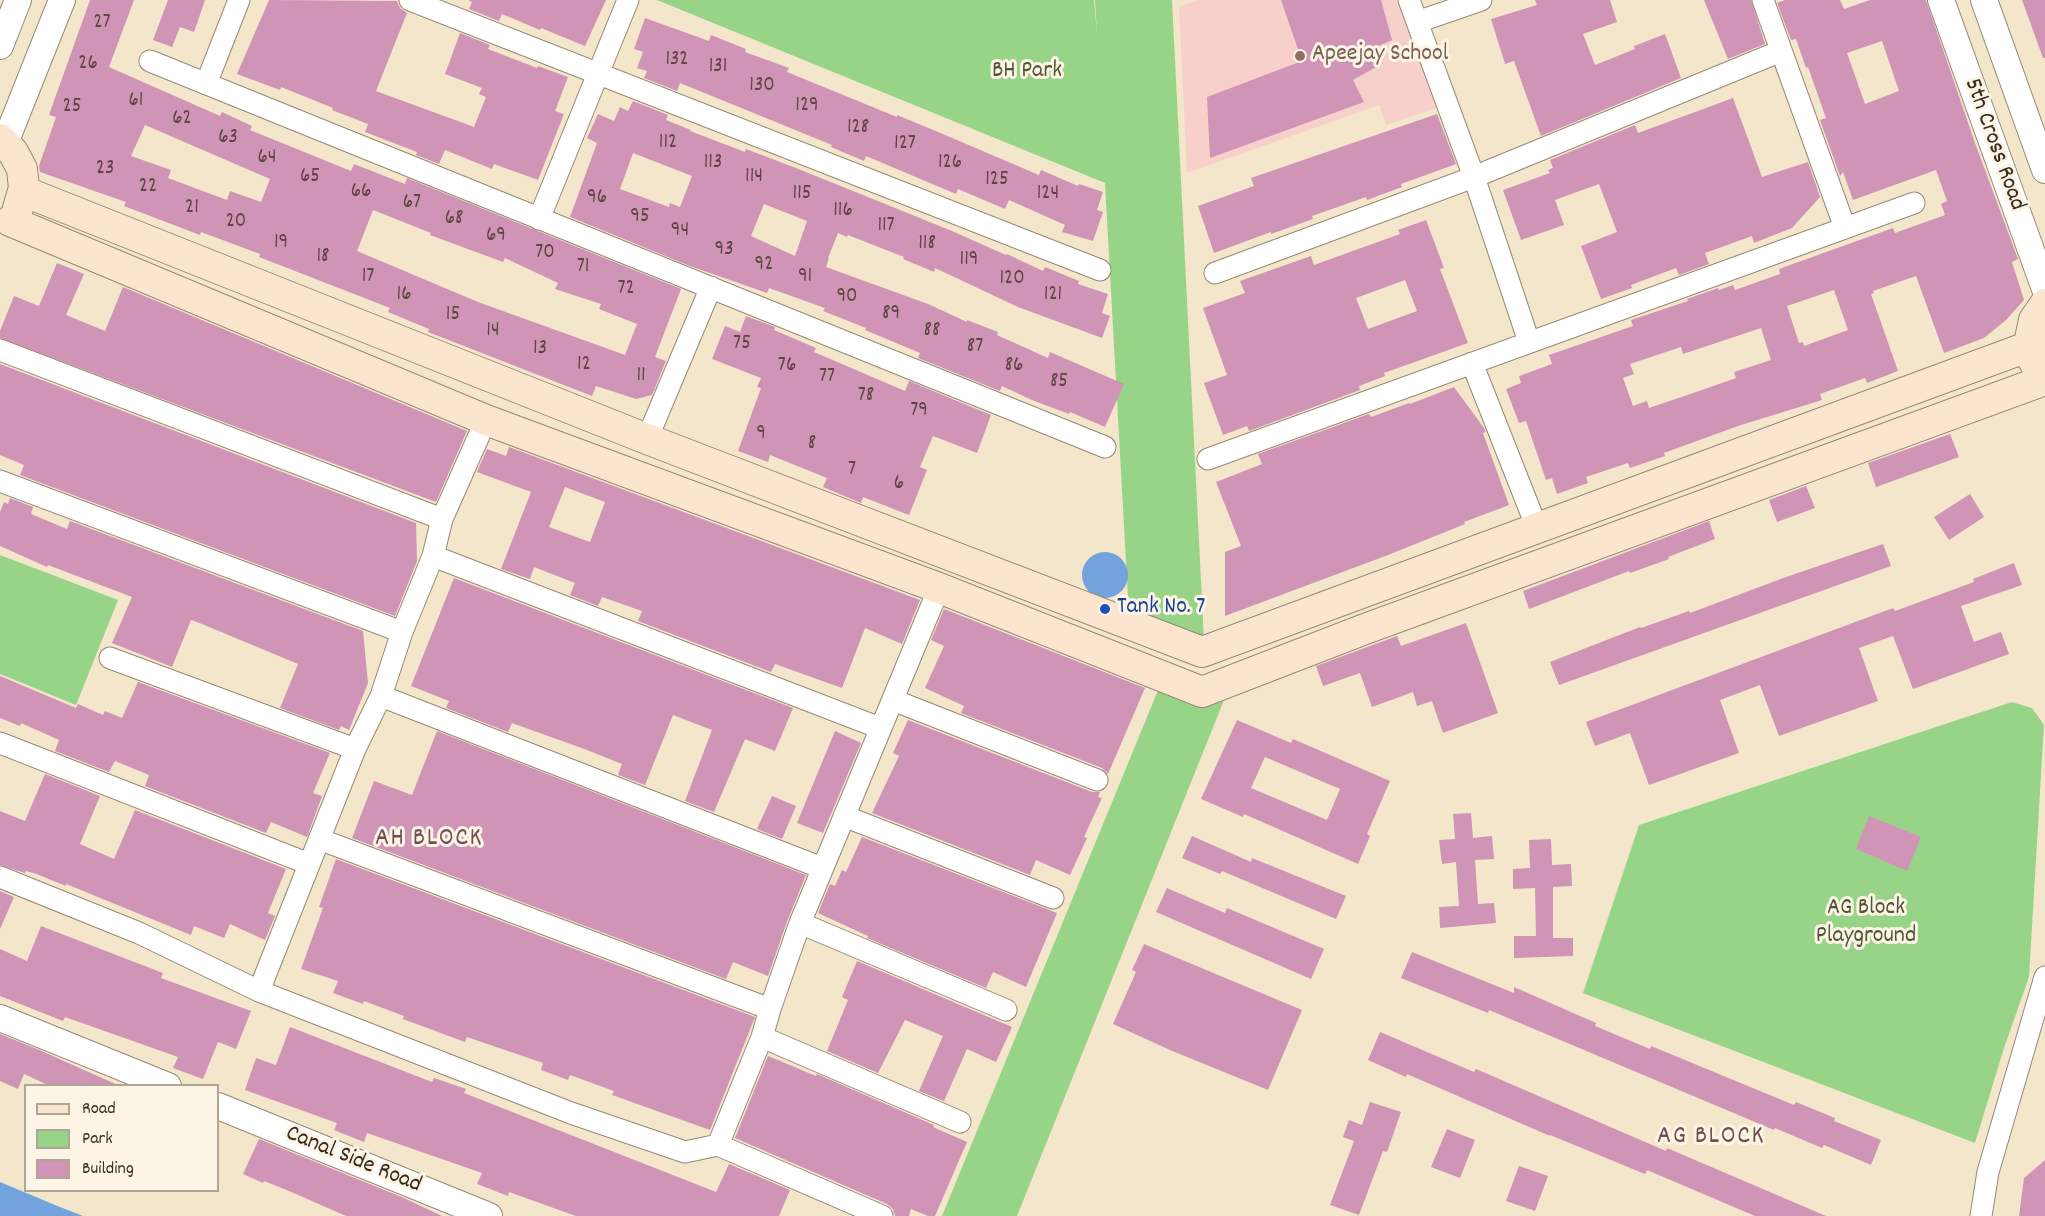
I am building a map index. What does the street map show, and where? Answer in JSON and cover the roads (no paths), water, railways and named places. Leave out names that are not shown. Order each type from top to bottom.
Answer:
[{"type":"main road","points":[[3,141],[13,152],[22,169],[23,191],[19,206],[5,225],[486,420],[939,588],[1202,692],[1365,629],[2045,380],[2032,358],[2030,346],[2034,320],[2045,304]]},
{"type":"main road","points":[[23,191],[647,439],[1202,652],[2030,346]]},
{"type":"main road","points":[[739,513],[753,479]]},
{"type":"main road","points":[[1354,596],[1365,629]]},
{"type":"street","points":[[0,45],[18,0]]},
{"type":"street","points":[[3,141],[62,0]]},
{"type":"street","points":[[206,84],[239,0]]},
{"type":"street","points":[[410,0],[1100,270]]},
{"type":"street","points":[[539,219],[628,0]]},
{"type":"street","points":[[1409,0],[1474,177],[1529,342]]},
{"type":"street","points":[[1416,22],[1481,0]]},
{"type":"street","points":[[1763,0],[1845,228]]},
{"type":"street","name":"5th Cross Road","points":[[1941,0],[2045,289]]},
{"type":"street","name":"5th Cross Road","points":[[1984,0],[2045,170]]},
{"type":"street","points":[[1215,273],[1474,177],[1781,51]]},
{"type":"street","points":[[150,61],[1105,447]]},
{"type":"street","points":[[1208,459],[1914,203]]},
{"type":"street","points":[[647,439],[711,286]]},
{"type":"street","points":[[0,350],[442,519]]},
{"type":"street","points":[[1472,363],[1537,528]]},
{"type":"street","points":[[259,991],[355,749],[381,696],[402,632],[433,556],[442,519],[486,420]]},
{"type":"street","points":[[0,481],[402,632]]},
{"type":"street","points":[[433,556],[880,728]]},
{"type":"street","points":[[718,1145],[762,1037],[800,923],[939,588]]},
{"type":"street","points":[[110,658],[355,749]]},
{"type":"street","points":[[381,696],[822,868]]},
{"type":"street","points":[[893,700],[1097,780]]},
{"type":"street","points":[[0,743],[309,864]]},
{"type":"street","points":[[844,816],[1053,897]]},
{"type":"street","points":[[319,839],[770,1009]]},
{"type":"street","points":[[0,877],[139,933],[259,991],[571,1113],[685,1152],[718,1145],[882,1216]]},
{"type":"street","points":[[800,923],[1006,1010]]},
{"type":"street","points":[[1981,1216],[1988,1172],[2044,986]]},
{"type":"street","points":[[0,1018],[163,1084]]},
{"type":"street","points":[[762,1037],[960,1122]]},
{"type":"street","name":"Canal Side Road","points":[[219,1106],[489,1216]]},
{"type":"water","points":[[1105,552],[1114,553],[1122,558],[1127,566],[1127,584],[1122,592],[1114,597],[1105,598],[1096,597],[1088,592],[1083,584],[1082,575],[1083,566],[1088,558],[1096,553]]},
{"type":"water","points":[[0,1182],[55,1205],[83,1216],[0,1216]]},
{"type":"place","name":"Apeejay School","points":[[1300,56]]},
{"type":"place","name":"Tank No. 7","points":[[1105,609]]},
{"type":"district","name":"AH BLOCK","points":[[429,840]]},
{"type":"district","name":"AG BLOCK","points":[[1711,1138]]},
{"type":"park label","name":"BH Park","points":[[1027,73]]},
{"type":"park label","name":"AG Block Playground","points":[[1866,924]]}]
